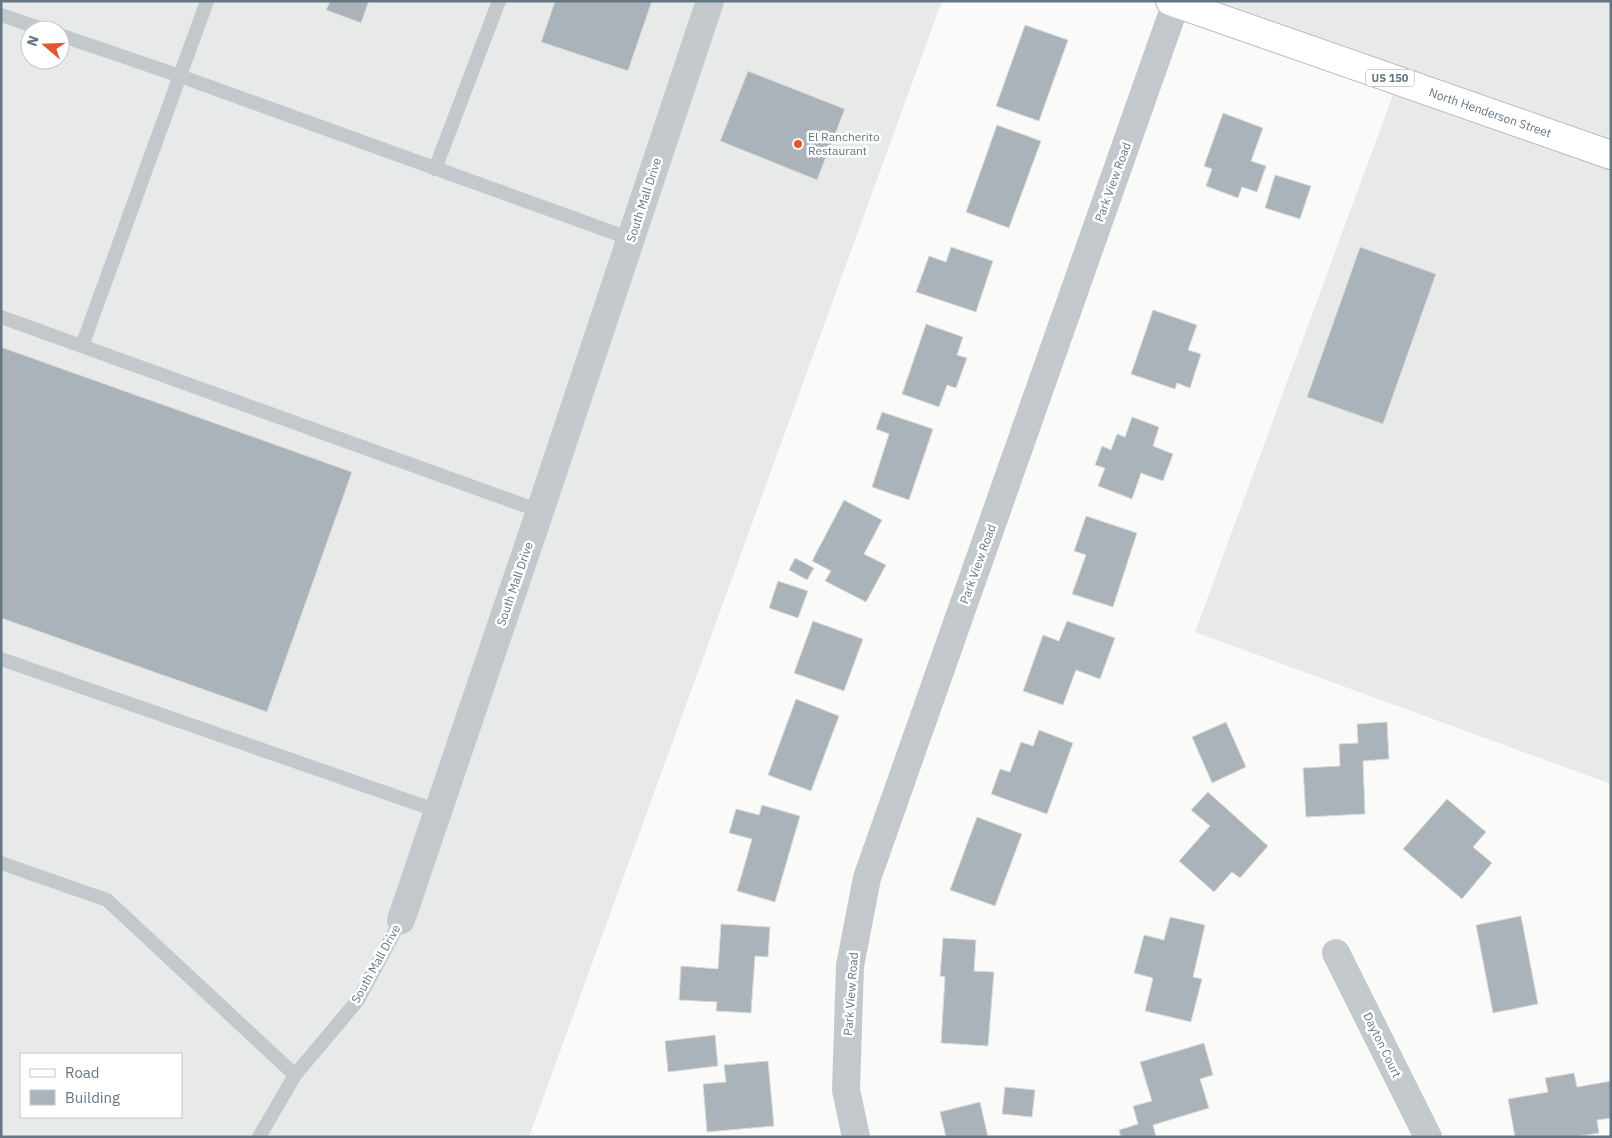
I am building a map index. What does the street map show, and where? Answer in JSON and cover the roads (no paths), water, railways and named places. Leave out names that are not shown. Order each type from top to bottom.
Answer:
[{"type":"main road","name":"North Henderson Street","points":[[1173,2],[1611,155]]},
{"type":"street","name":"South Mall Drive","points":[[401,920],[540,512],[710,1]]},
{"type":"street","name":"Park View Road","points":[[856,1137],[846,1090],[850,966],[868,878],[1173,2]]},
{"type":"street","name":"Dayton Court","points":[[1336,953],[1428,1137]]},
{"type":"lane","points":[[82,346],[207,1]]},
{"type":"lane","points":[[435,168],[499,1]]},
{"type":"lane","points":[[1,15],[20,21]]},
{"type":"lane","points":[[70,38],[631,238]]},
{"type":"lane","points":[[1,317],[540,512]]},
{"type":"lane","points":[[1,659],[438,811]]},
{"type":"lane","points":[[1,863],[107,900],[294,1075]]},
{"type":"lane","name":"South Mall Drive","points":[[259,1137],[294,1075],[358,1000],[401,920]]},
{"type":"place","name":"El Rancherito Restaurant","points":[[798,144]]}]
